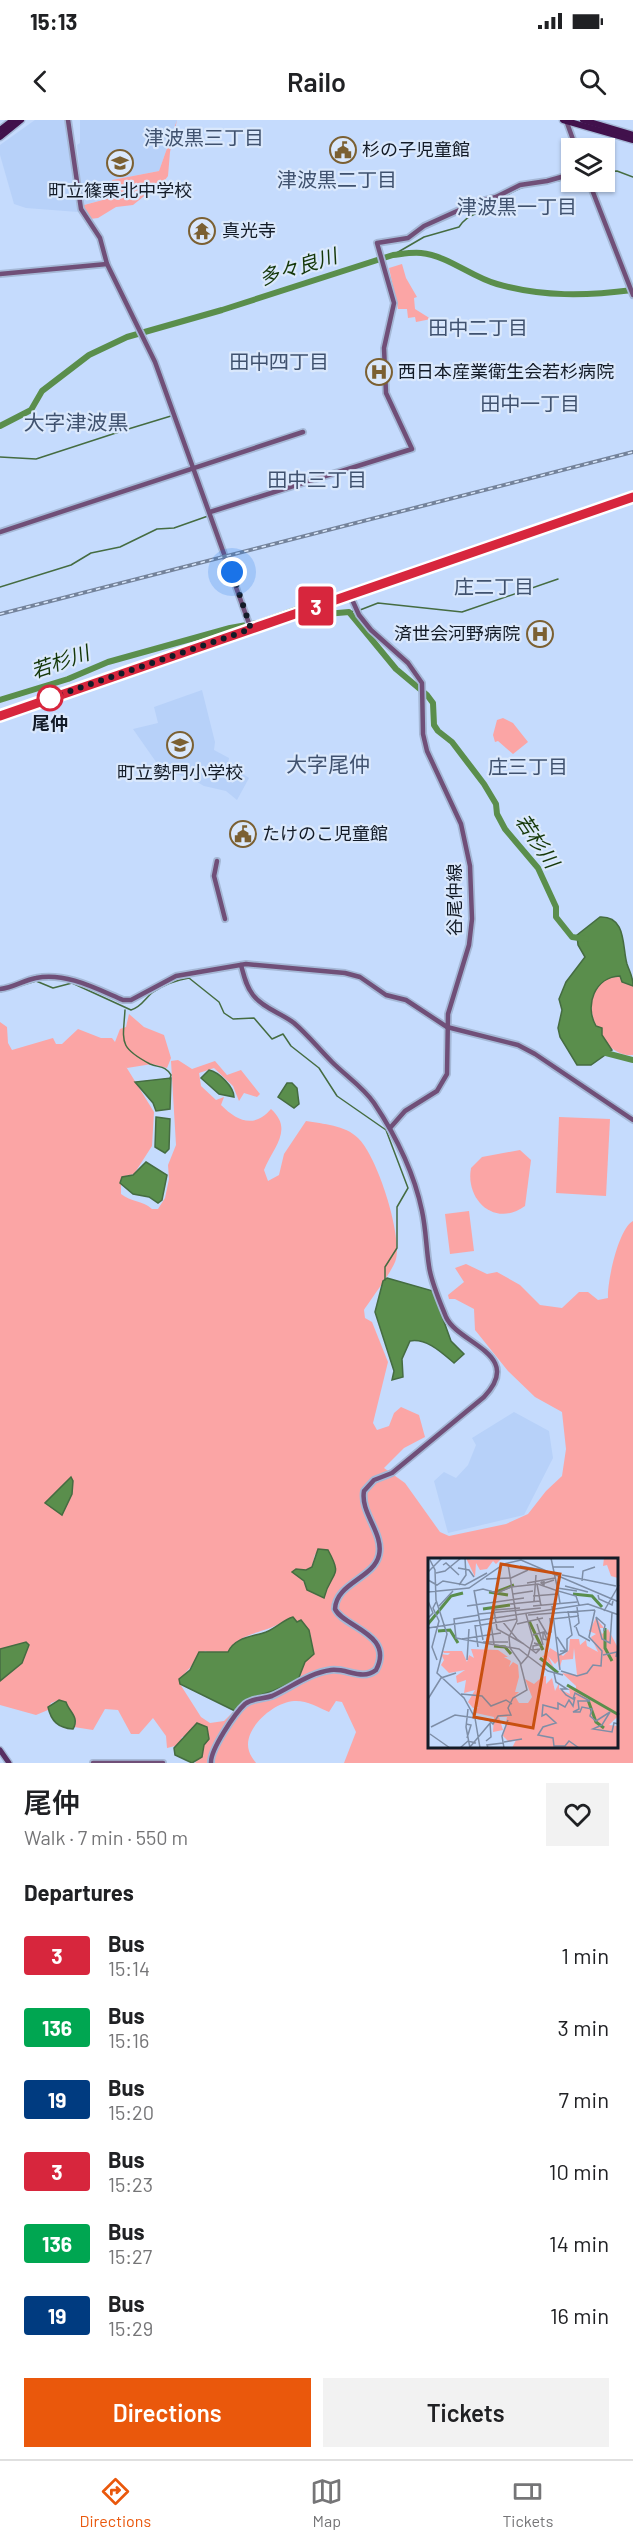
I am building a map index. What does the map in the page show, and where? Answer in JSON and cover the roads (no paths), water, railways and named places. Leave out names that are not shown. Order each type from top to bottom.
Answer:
[{"type":"highway","points":[[0,130],[13,120]]},
{"type":"highway","points":[[0,137],[21,120]]},
{"type":"highway","points":[[565,120],[633,140]]},
{"type":"highway","points":[[584,120],[633,135]]},
{"type":"main road","points":[[0,1750],[9,1763]]},
{"type":"street","points":[[68,120],[80,204],[100,238],[107,264],[145,339],[250,626]]},
{"type":"street","points":[[565,120],[572,138]]},
{"type":"street","points":[[210,512],[412,449],[385,384],[384,348],[394,310],[377,243],[408,238],[424,226],[520,185],[547,182],[561,178]]},
{"type":"street","points":[[593,192],[633,295]]},
{"type":"street","points":[[0,274],[107,264]]},
{"type":"street","points":[[0,532],[303,432]]},
{"type":"street","points":[[0,716],[250,626],[306,610],[633,497]]},
{"type":"street","name":"谷尾仲線","points":[[350,595],[359,615],[371,630],[417,674],[422,690],[423,734],[428,751],[461,824],[471,870],[472,919],[469,945],[447,1027],[449,1061],[444,1082],[437,1091],[405,1111],[390,1128]]},
{"type":"street","points":[[217,861],[214,876],[225,919]]},
{"type":"street","points":[[211,1763],[214,1749],[247,1703],[271,1696],[300,1680],[328,1671],[340,1670],[365,1676],[376,1670],[380,1662],[374,1640],[366,1631],[338,1615],[335,1608],[339,1596],[373,1566],[378,1558],[380,1545],[363,1501],[363,1491],[374,1480],[392,1473],[484,1397],[493,1382],[494,1362],[488,1352],[457,1331],[446,1317],[429,1268],[422,1209],[412,1174],[390,1128],[363,1089],[339,1069],[294,1023],[256,998],[248,988],[241,965]]},
{"type":"street","points":[[0,989],[34,978],[48,977],[77,982],[123,1000],[130,1000],[176,976],[241,965],[313,969],[354,975],[386,994],[406,1000],[447,1027],[518,1045],[633,1120]]},
{"type":"street","points":[[93,1763],[163,1763]]},
{"type":"waterway","points":[[615,171],[633,177]]},
{"type":"waterway","points":[[393,255],[424,237],[459,227],[468,218],[516,190],[561,180]]},
{"type":"waterway","name":"多々良川","points":[[0,426],[31,410],[42,391],[89,355],[127,337],[222,310],[393,255],[414,253],[431,255],[487,281],[531,291],[581,294],[633,290]]},
{"type":"waterway","points":[[125,430],[171,416]]},
{"type":"waterway","points":[[0,457],[36,459],[122,431]]},
{"type":"waterway","points":[[0,587],[71,565],[91,553],[120,547],[157,529],[174,528],[208,516]]},
{"type":"waterway","points":[[360,610],[378,603],[462,612],[558,579]]},
{"type":"waterway","name":"若杉川","points":[[0,700],[68,679],[108,662],[230,628],[258,623],[297,609],[326,614],[349,612],[396,669],[427,695],[433,703],[434,725],[452,742],[484,784],[496,804],[497,814],[505,829],[538,868],[556,907],[556,917],[572,937],[586,939]]},
{"type":"waterway","name":"若杉川","points":[[349,612],[355,611]]},
{"type":"waterway","points":[[0,992],[36,981],[53,988],[72,983],[131,1010],[138,1007],[157,989],[189,978],[219,1002],[224,1013],[233,1019],[254,1018],[272,1039],[283,1034],[291,1046],[319,1068],[337,1096],[386,1130],[408,1188],[397,1207],[397,1248],[385,1267],[385,1280]]},
{"type":"waterway","points":[[125,1010],[124,1037],[128,1048],[150,1064],[162,1067],[171,1075],[170,1079]]},
{"type":"waterway","name":"若杉川","points":[[602,1052],[633,1060]]},
{"type":"railway","points":[[0,614],[633,452]]},
{"type":"place","name":"杉の子児童館","points":[[343,150]]},
{"type":"place","name":"町立篠栗北中学校","points":[[120,163]]},
{"type":"place","name":"真光寺","points":[[202,231]]},
{"type":"place","name":"西日本産業衛生会若杉病院","points":[[379,372]]},
{"type":"place","name":"済世会河野病院","points":[[540,634]]},
{"type":"place","name":"尾仲","points":[[50,698]]},
{"type":"place","name":"町立勢門小学校","points":[[180,745]]},
{"type":"place","name":"たけのこ児童館","points":[[243,834]]},
{"type":"district","name":"津波黒三丁目","points":[[204,138]]},
{"type":"district","name":"津波黒二丁目","points":[[337,180]]},
{"type":"district","name":"津波黒一丁目","points":[[517,207]]},
{"type":"district","name":"田中二丁目","points":[[478,328]]},
{"type":"district","name":"田中四丁目","points":[[279,362]]},
{"type":"district","name":"田中一丁目","points":[[530,404]]},
{"type":"district","name":"大字津波黒","points":[[76,423]]},
{"type":"district","name":"田中三丁目","points":[[317,480]]},
{"type":"district","name":"庄二丁目","points":[[494,587]]},
{"type":"district","name":"大字尾仲","points":[[328,765]]},
{"type":"district","name":"庄三丁目","points":[[528,767]]}]
